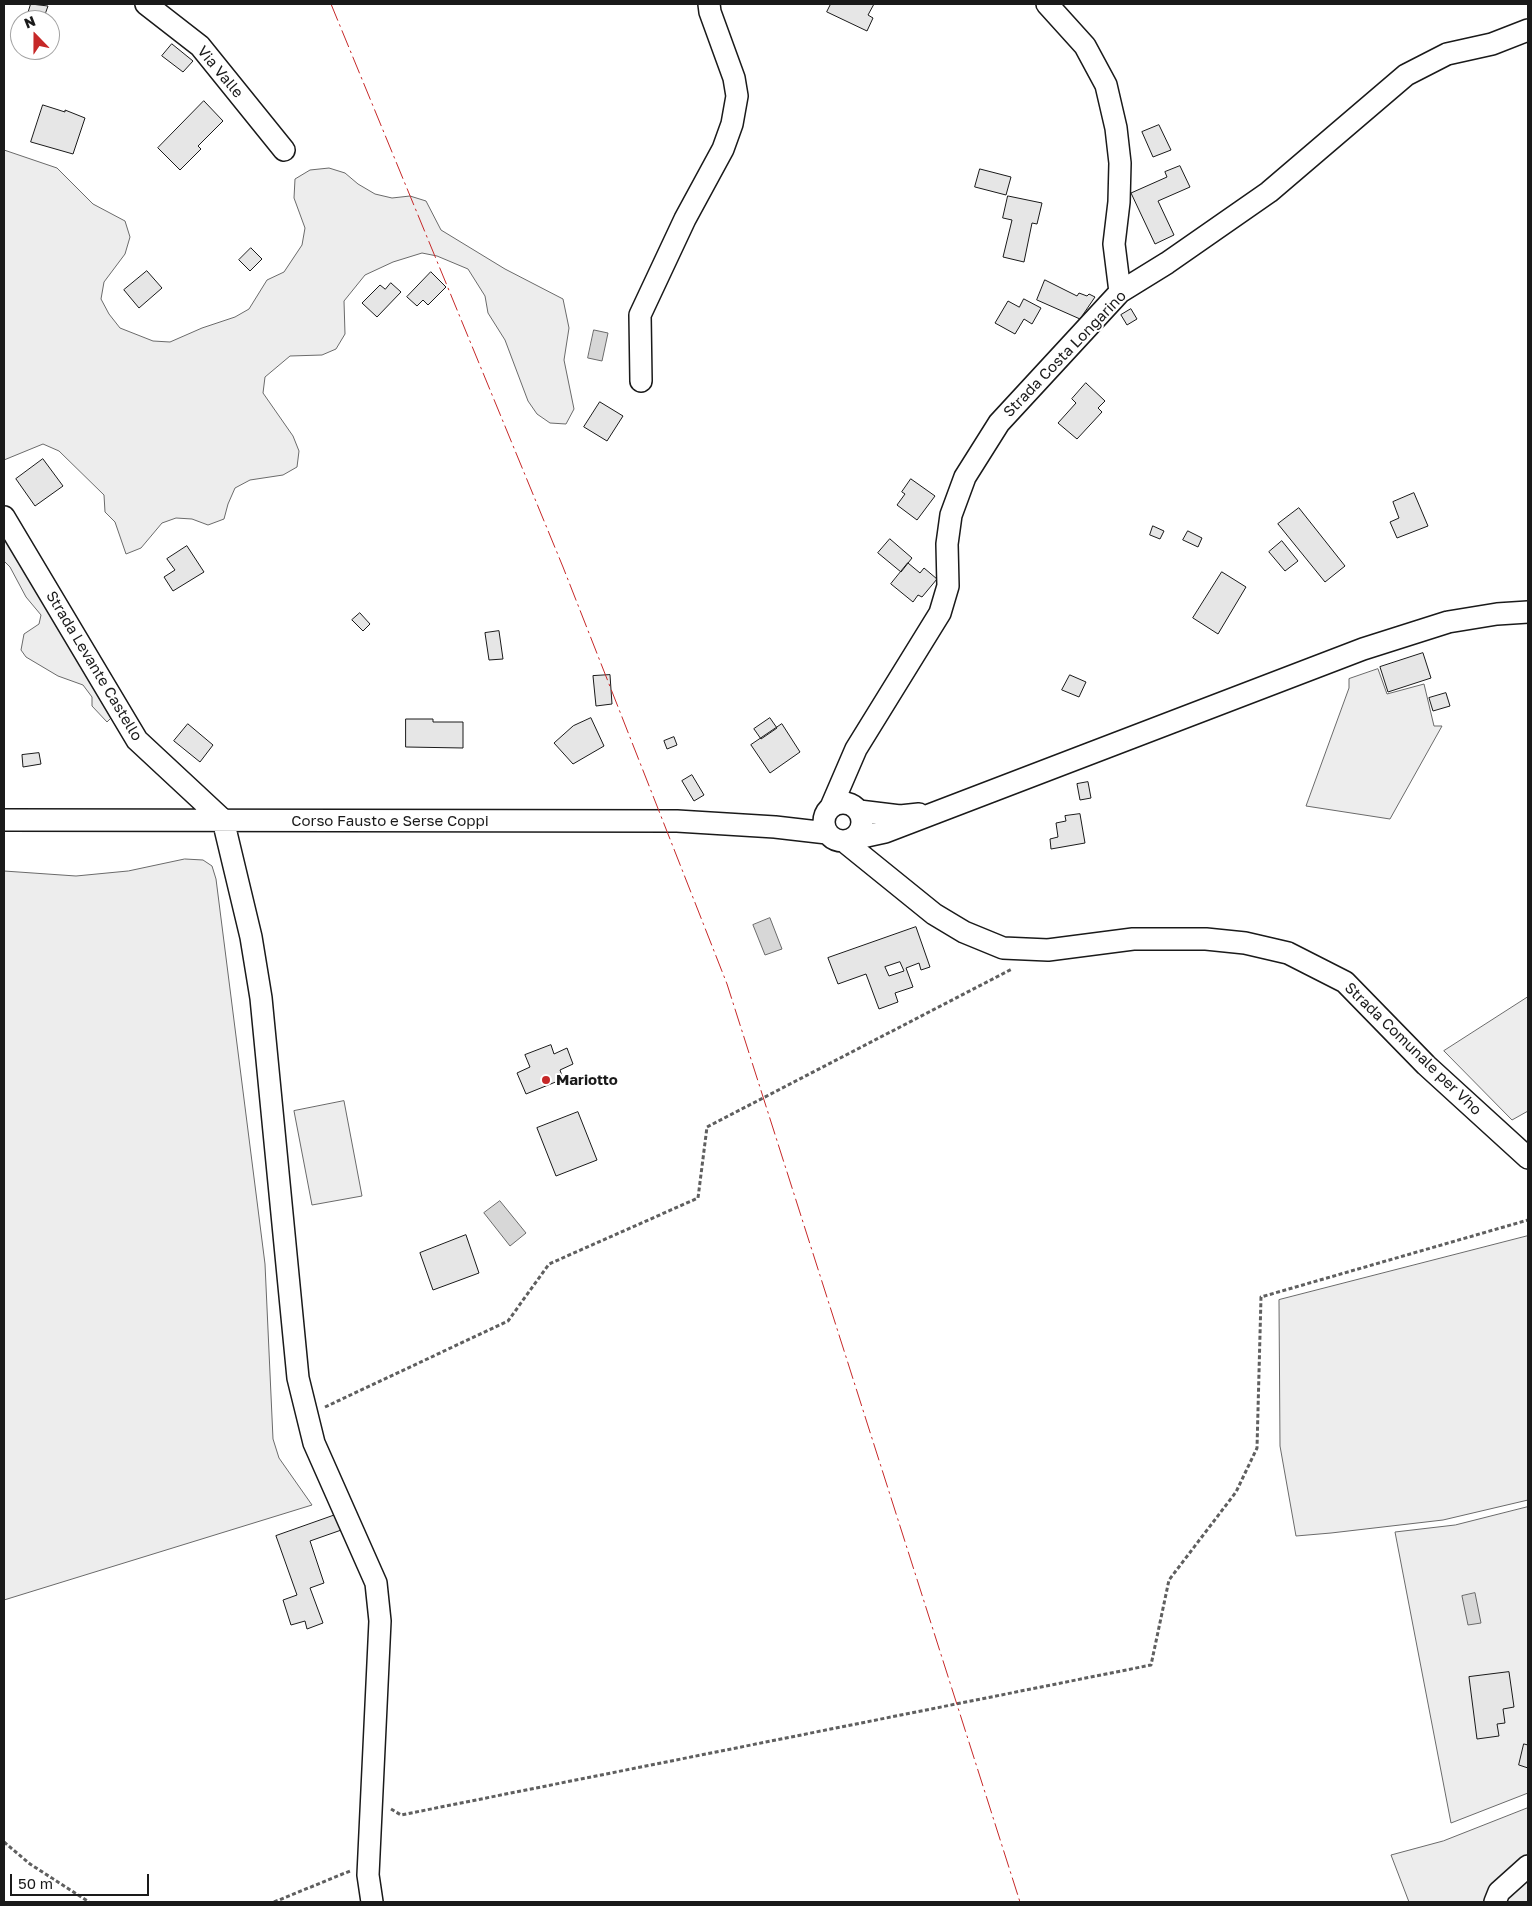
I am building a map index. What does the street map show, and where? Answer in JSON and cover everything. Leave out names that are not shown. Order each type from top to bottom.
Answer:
[{"type":"street","name":"Via Valle","points":[[146,4],[200,46],[284,150]]},
{"type":"street","points":[[641,381],[640,315],[685,219],[723,149],[732,124],[737,96],[734,78],[710,12],[709,4]]},
{"type":"street","points":[[1047,4],[1085,46],[1106,85],[1116,128],[1120,163],[1119,202],[1114,244],[1120,292]]},
{"type":"street","name":"Strada Costa Longarino","points":[[829,808],[856,749],[940,613],[948,586],[947,544],[951,516],[966,477],[999,423],[1120,292],[1166,263],[1269,192],[1406,76],[1447,54],[1492,44],[1528,30]]},
{"type":"street","name":"Strada Levante Castello","points":[[4,517],[137,740],[223,820]]},
{"type":"street","points":[[842,838],[885,832],[1362,649],[1448,622],[1497,614],[1528,612]]},
{"type":"street","points":[[842,838],[860,831],[862,819],[846,770]]},
{"type":"street","points":[[775,826],[836,804],[848,803],[858,810],[900,816],[934,813]]},
{"type":"street","points":[[829,808],[823,819],[842,838]]},
{"type":"street","name":"Corso Fausto e Serse Coppi","points":[[4,820],[668,821],[775,826],[842,838]]},
{"type":"street","points":[[223,820],[251,937],[261,998],[298,1378],[314,1443],[376,1583],[379,1598],[380,1621],[369,1862],[372,1902]]},
{"type":"street","name":"Strada Comunale per Vho","points":[[842,838],[934,914],[964,932],[1003,948],[1048,950],[1133,939],[1206,939],[1245,943],[1288,953],[1345,982],[1426,1065],[1528,1158]]},
{"type":"street","points":[[1495,1902],[1498,1892],[1528,1866]]},
{"type":"path","points":[[306,1416],[508,1321],[550,1264],[698,1198],[707,1127],[1013,968]]},
{"type":"path","points":[[371,1796],[401,1815],[1151,1665],[1170,1580],[1236,1492],[1257,1448],[1261,1297],[1528,1220]]},
{"type":"path","points":[[4,1842],[30,1864],[88,1902]]},
{"type":"path","points":[[274,1902],[369,1862]]},
{"type":"shaded area","points":[[4,150],[57,168],[93,204],[125,221],[130,237],[125,254],[104,282],[101,299],[109,314],[120,328],[153,341],[170,342],[202,328],[235,317],[249,309],[267,280],[284,272],[302,245],[305,228],[294,198],[295,179],[310,170],[329,168],[345,173],[358,184],[375,194],[392,198],[410,196],[426,201],[441,230],[505,269],[563,299],[569,328],[564,360],[574,409],[566,424],[550,423],[537,414],[528,401],[505,340],[488,313],[485,296],[468,269],[437,256],[422,253],[393,262],[365,275],[344,301],[345,334],[336,349],[322,355],[290,356],[265,377],[263,393],[293,436],[299,451],[297,467],[283,475],[250,480],[235,488],[224,519],[208,525],[192,519],[176,518],[162,523],[141,548],[126,554],[115,522],[105,512],[104,495],[59,451],[43,444],[4,460]]},
{"type":"shaded area","points":[[594,330],[608,333],[602,361],[588,358]]},
{"type":"shaded area","points":[[4,532],[112,717],[107,722],[92,706],[92,697],[83,685],[58,676],[26,657],[21,650],[24,634],[39,624],[41,615],[26,597],[10,567],[4,561]]},
{"type":"shaded area","points":[[1378,669],[1387,694],[1424,684],[1434,726],[1442,726],[1390,819],[1306,806],[1349,688],[1349,679]]},
{"type":"shaded area","points":[[185,859],[203,860],[212,866],[216,879],[265,1264],[273,1439],[279,1458],[312,1505],[4,1600],[4,871],[76,876],[128,871]]},
{"type":"shaded area","points":[[770,918],[782,949],[765,955],[753,925]]},
{"type":"shaded area","points":[[1528,997],[1528,1111],[1512,1120],[1444,1051]]},
{"type":"shaded area","points":[[344,1101],[362,1196],[312,1205],[294,1111]]},
{"type":"shaded area","points":[[500,1201],[526,1233],[510,1246],[484,1213]]},
{"type":"shaded area","points":[[1528,1236],[1528,1500],[1443,1520],[1296,1536],[1280,1446],[1279,1300]]},
{"type":"shaded area","points":[[1528,1507],[1528,1793],[1451,1823],[1395,1532],[1455,1525]]},
{"type":"shaded area","points":[[1475,1593],[1481,1623],[1468,1625],[1462,1596]]},
{"type":"shaded area","points":[[1528,1808],[1528,1902],[1409,1902],[1391,1855],[1443,1841]]},
{"type":"building","points":[[31,4],[48,6],[47,10],[29,10]]},
{"type":"building","points":[[831,4],[874,4],[868,15],[873,18],[867,31],[827,12]]},
{"type":"building","points":[[172,44],[193,61],[183,72],[162,56]]},
{"type":"building","points":[[204,101],[223,121],[198,146],[201,149],[180,170],[158,148]]},
{"type":"building","points":[[43,105],[65,112],[65,110],[85,118],[73,154],[31,142]]},
{"type":"building","points":[[1159,125],[1171,150],[1153,157],[1142,132]]},
{"type":"building","points":[[1180,166],[1190,187],[1158,201],[1174,235],[1155,244],[1131,193],[1167,177],[1165,172]]},
{"type":"building","points":[[980,169],[1011,177],[1006,195],[975,187]]},
{"type":"building","points":[[1008,196],[1042,203],[1037,224],[1032,223],[1024,262],[1003,257],[1012,220],[1003,218]]},
{"type":"building","points":[[251,248],[262,259],[250,271],[239,260]]},
{"type":"building","points":[[147,271],[162,288],[139,308],[124,290]]},
{"type":"building","points":[[431,272],[446,287],[428,305],[423,300],[417,306],[407,297]]},
{"type":"building","points":[[1045,280],[1077,296],[1079,293],[1095,297],[1080,319],[1037,300]]},
{"type":"building","points":[[391,283],[401,292],[377,317],[362,303],[380,285],[385,289]]},
{"type":"building","points":[[1024,299],[1041,308],[1032,324],[1024,319],[1015,334],[995,323],[1008,301],[1019,307]]},
{"type":"building","points":[[1131,309],[1137,319],[1127,325],[1121,315]]},
{"type":"building","points":[[1086,383],[1105,401],[1098,408],[1102,412],[1077,439],[1058,423],[1076,403],[1072,399]]},
{"type":"building","points":[[600,402],[623,416],[607,441],[584,427]]},
{"type":"building","points":[[43,459],[63,486],[35,506],[16,479]]},
{"type":"building","points":[[911,479],[935,496],[917,520],[897,505],[905,494],[902,492]]},
{"type":"building","points":[[1414,493],[1428,526],[1397,538],[1390,522],[1399,518],[1393,502]]},
{"type":"building","points":[[1299,508],[1345,566],[1325,582],[1278,524]]},
{"type":"building","points":[[1153,526],[1164,531],[1160,539],[1150,535]]},
{"type":"building","points":[[1188,531],[1202,538],[1198,547],[1183,540]]},
{"type":"building","points":[[890,539],[912,558],[901,572],[878,553]]},
{"type":"building","points":[[1282,541],[1298,561],[1285,571],[1269,552]]},
{"type":"building","points":[[187,546],[204,572],[173,591],[164,577],[175,570],[167,559]]},
{"type":"building","points":[[908,563],[920,573],[924,568],[937,579],[922,597],[918,595],[913,602],[891,584]]},
{"type":"building","points":[[1222,572],[1246,587],[1218,634],[1193,618]]},
{"type":"building","points":[[360,613],[370,624],[363,631],[352,620]]},
{"type":"building","points":[[499,631],[503,659],[489,660],[485,633]]},
{"type":"building","points":[[1423,653],[1431,678],[1388,692],[1380,667]]},
{"type":"building","points":[[610,675],[612,704],[596,706],[593,676]]},
{"type":"building","points":[[1070,675],[1086,682],[1079,697],[1062,690]]},
{"type":"building","points":[[1446,693],[1450,706],[1433,711],[1429,698]]},
{"type":"building","points":[[591,718],[604,746],[573,764],[554,743],[573,726]]},
{"type":"building","points":[[770,718],[777,728],[761,739],[754,729]]},
{"type":"building","points":[[406,719],[433,719],[433,722],[463,722],[463,748],[406,747]]},
{"type":"building","points":[[188,724],[213,745],[200,762],[174,741]]},
{"type":"building","points":[[782,724],[800,752],[770,773],[751,745]]},
{"type":"building","points":[[674,737],[677,745],[667,749],[664,741]]},
{"type":"building","points":[[39,753],[41,764],[23,767],[22,755]]},
{"type":"building","points":[[692,775],[704,795],[694,801],[682,781]]},
{"type":"building","points":[[1088,782],[1091,798],[1080,800],[1077,784]]},
{"type":"building","points":[[1080,814],[1085,843],[1051,849],[1050,839],[1058,837],[1056,823],[1066,821],[1065,816]]},
{"type":"building","points":[[916,927],[930,967],[921,970],[919,963],[906,968],[913,987],[895,993],[898,1002],[879,1009],[866,974],[838,984],[828,958]],"holes":[[[900,962],[904,971],[889,976],[885,967]]]},
{"type":"building","points":[[551,1045],[554,1054],[567,1048],[573,1064],[560,1070],[563,1079],[526,1094],[517,1073],[530,1067],[525,1055]]},
{"type":"building","points":[[578,1112],[597,1160],[556,1176],[537,1128]]},
{"type":"building","points":[[466,1235],[479,1273],[433,1290],[420,1253]]},
{"type":"building","points":[[341,1513],[347,1528],[310,1541],[324,1583],[310,1588],[323,1623],[307,1629],[305,1621],[291,1625],[283,1600],[297,1595],[276,1536]]},
{"type":"building","points":[[1509,1672],[1514,1707],[1503,1709],[1505,1723],[1497,1724],[1499,1736],[1477,1739],[1469,1677]]},
{"type":"building","points":[[1524,1744],[1528,1745],[1528,1768],[1519,1765]]},
{"type":"power","points":[[331,4],[563,567],[727,984],[1020,1902]]},
{"type":"place","name":"Mariotto","points":[[546,1080]]}]
